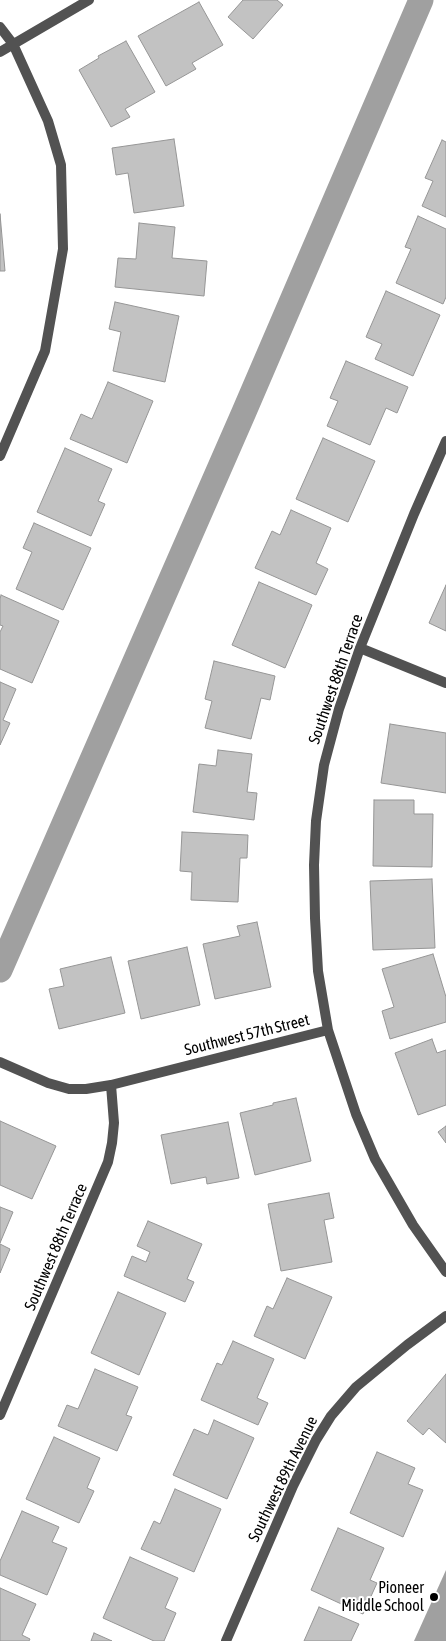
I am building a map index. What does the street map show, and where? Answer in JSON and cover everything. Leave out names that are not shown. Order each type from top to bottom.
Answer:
[{"type":"street","points":[[0,52],[89,0]]},
{"type":"street","points":[[0,28],[13,44],[48,121],[61,165],[63,249],[45,351],[0,456]]},
{"type":"street","name":"Southwest 88th Terrace","points":[[328,1030],[318,971],[314,865],[316,821],[324,765],[339,709],[360,648],[414,514],[446,441]]},
{"type":"street","points":[[360,648],[446,683]]},
{"type":"street","name":"Southwest 57th Street","points":[[0,1062],[48,1083],[69,1088],[86,1089],[111,1085],[328,1030],[356,1114],[375,1159],[413,1225],[446,1272]]},
{"type":"street","name":"Southwest 88th Terrace","points":[[0,1415],[108,1162],[114,1123],[111,1085]]},
{"type":"street","name":"Southwest 89th Avenue","points":[[226,1641],[293,1486],[316,1440],[331,1416],[356,1388],[407,1345],[446,1316]]},
{"type":"shaded area","points":[[446,1570],[446,1641],[414,1641]]},
{"type":"building","points":[[243,0],[277,0],[283,5],[253,39],[228,17]]},
{"type":"building","points":[[199,2],[223,45],[192,63],[196,69],[166,86],[138,36]]},
{"type":"building","points":[[126,41],[155,92],[125,109],[130,117],[111,127],[79,70],[99,58],[98,56]]},
{"type":"building","points":[[174,139],[184,206],[134,213],[128,173],[116,175],[112,148]]},
{"type":"building","points":[[442,140],[446,142],[446,217],[422,206],[433,181],[425,178]]},
{"type":"building","points":[[0,214],[5,271],[0,271]]},
{"type":"building","points":[[418,216],[446,229],[446,297],[443,304],[396,283],[411,249],[405,247]]},
{"type":"building","points":[[139,223],[175,227],[172,258],[207,261],[204,296],[115,287],[118,258],[136,259]]},
{"type":"building","points":[[386,291],[440,315],[413,376],[375,359],[382,344],[366,337]]},
{"type":"building","points":[[115,302],[179,316],[165,382],[113,371],[121,332],[109,329]]},
{"type":"building","points":[[346,361],[408,387],[397,413],[386,408],[370,445],[327,426],[338,401],[330,398]]},
{"type":"building","points":[[108,382],[153,401],[127,463],[70,439],[81,414],[92,419]]},
{"type":"building","points":[[323,438],[375,461],[348,522],[296,499]]},
{"type":"building","points":[[65,448],[112,469],[98,501],[105,504],[91,536],[37,512]]},
{"type":"building","points":[[291,510],[331,528],[316,563],[328,569],[316,595],[255,568],[272,531],[280,535]]},
{"type":"building","points":[[34,523],[91,548],[63,610],[16,589],[32,552],[23,548]]},
{"type":"building","points":[[259,582],[312,605],[285,668],[232,645]]},
{"type":"building","points":[[446,585],[446,631],[429,623]]},
{"type":"building","points":[[1,595],[59,621],[32,683],[0,669],[0,632],[3,626],[0,625]]},
{"type":"building","points":[[214,661],[275,676],[270,700],[261,698],[251,739],[205,728],[212,701],[205,699]]},
{"type":"building","points":[[0,682],[16,689],[3,720],[10,723],[0,745]]},
{"type":"building","points":[[390,724],[446,733],[446,793],[381,783]]},
{"type":"building","points":[[218,750],[252,754],[247,792],[257,793],[254,820],[193,812],[199,764],[216,766]]},
{"type":"building","points":[[374,800],[414,800],[414,814],[433,814],[432,867],[373,866]]},
{"type":"building","points":[[182,832],[248,835],[247,858],[240,858],[238,902],[191,900],[192,872],[180,871]]},
{"type":"building","points":[[432,879],[435,948],[373,950],[370,881]]},
{"type":"building","points":[[257,922],[271,987],[215,999],[203,944],[240,936],[237,926]]},
{"type":"building","points":[[187,947],[200,1005],[141,1019],[128,961]]},
{"type":"building","points":[[433,954],[446,997],[446,1022],[390,1039],[382,1011],[394,1007],[382,969]]},
{"type":"building","points":[[111,957],[125,1013],[59,1029],[49,989],[64,986],[60,969]]},
{"type":"building","points":[[432,1039],[437,1053],[446,1050],[446,1105],[418,1115],[395,1053]]},
{"type":"building","points":[[296,1098],[311,1161],[255,1175],[240,1113]]},
{"type":"building","points":[[0,1121],[56,1146],[32,1199],[0,1185]]},
{"type":"building","points":[[228,1122],[239,1178],[207,1184],[206,1177],[171,1184],[161,1135]]},
{"type":"building","points":[[446,1126],[446,1143],[438,1132]]},
{"type":"building","points":[[329,1193],[334,1218],[324,1220],[332,1262],[281,1271],[268,1204]]},
{"type":"building","points":[[0,1207],[13,1212],[0,1243]]},
{"type":"building","points":[[148,1221],[202,1244],[187,1279],[194,1282],[185,1302],[124,1276],[132,1256],[146,1262],[150,1252],[137,1246]]},
{"type":"building","points":[[0,1244],[10,1249],[0,1273]]},
{"type":"building","points":[[287,1278],[332,1297],[305,1359],[254,1336],[267,1306],[273,1309]]},
{"type":"building","points":[[118,1292],[166,1313],[139,1375],[91,1353]]},
{"type":"building","points":[[233,1341],[274,1359],[257,1398],[268,1403],[258,1425],[201,1400],[217,1363],[222,1365]]},
{"type":"building","points":[[95,1369],[138,1387],[126,1415],[132,1417],[117,1451],[58,1426],[67,1405],[78,1409]]},
{"type":"building","points":[[446,1374],[446,1443],[429,1428],[423,1435],[407,1421]]},
{"type":"building","points":[[214,1420],[254,1438],[227,1499],[173,1475],[194,1429],[208,1435]]},
{"type":"building","points":[[54,1437],[100,1458],[87,1488],[94,1491],[79,1523],[26,1499]]},
{"type":"building","points":[[377,1452],[415,1468],[408,1484],[423,1490],[403,1537],[350,1513]]},
{"type":"building","points":[[175,1489],[221,1509],[194,1572],[141,1549],[154,1521],[160,1524]]},
{"type":"building","points":[[22,1511],[59,1527],[52,1542],[67,1548],[47,1595],[0,1575],[0,1561]]},
{"type":"building","points":[[338,1528],[384,1548],[370,1580],[377,1583],[363,1614],[311,1590]]},
{"type":"building","points":[[130,1557],[178,1578],[165,1608],[176,1613],[164,1641],[154,1641],[103,1618]]},
{"type":"building","points":[[0,1588],[36,1604],[22,1635],[30,1639],[29,1641],[0,1641]]},
{"type":"building","points":[[319,1607],[359,1624],[351,1641],[304,1641]]},
{"type":"building","points":[[94,1633],[112,1641],[91,1641]]},
{"type":"waterway","points":[[0,970],[244,412],[421,0]]},
{"type":"place","name":"Pioneer Middle School","points":[[434,1597]]}]
